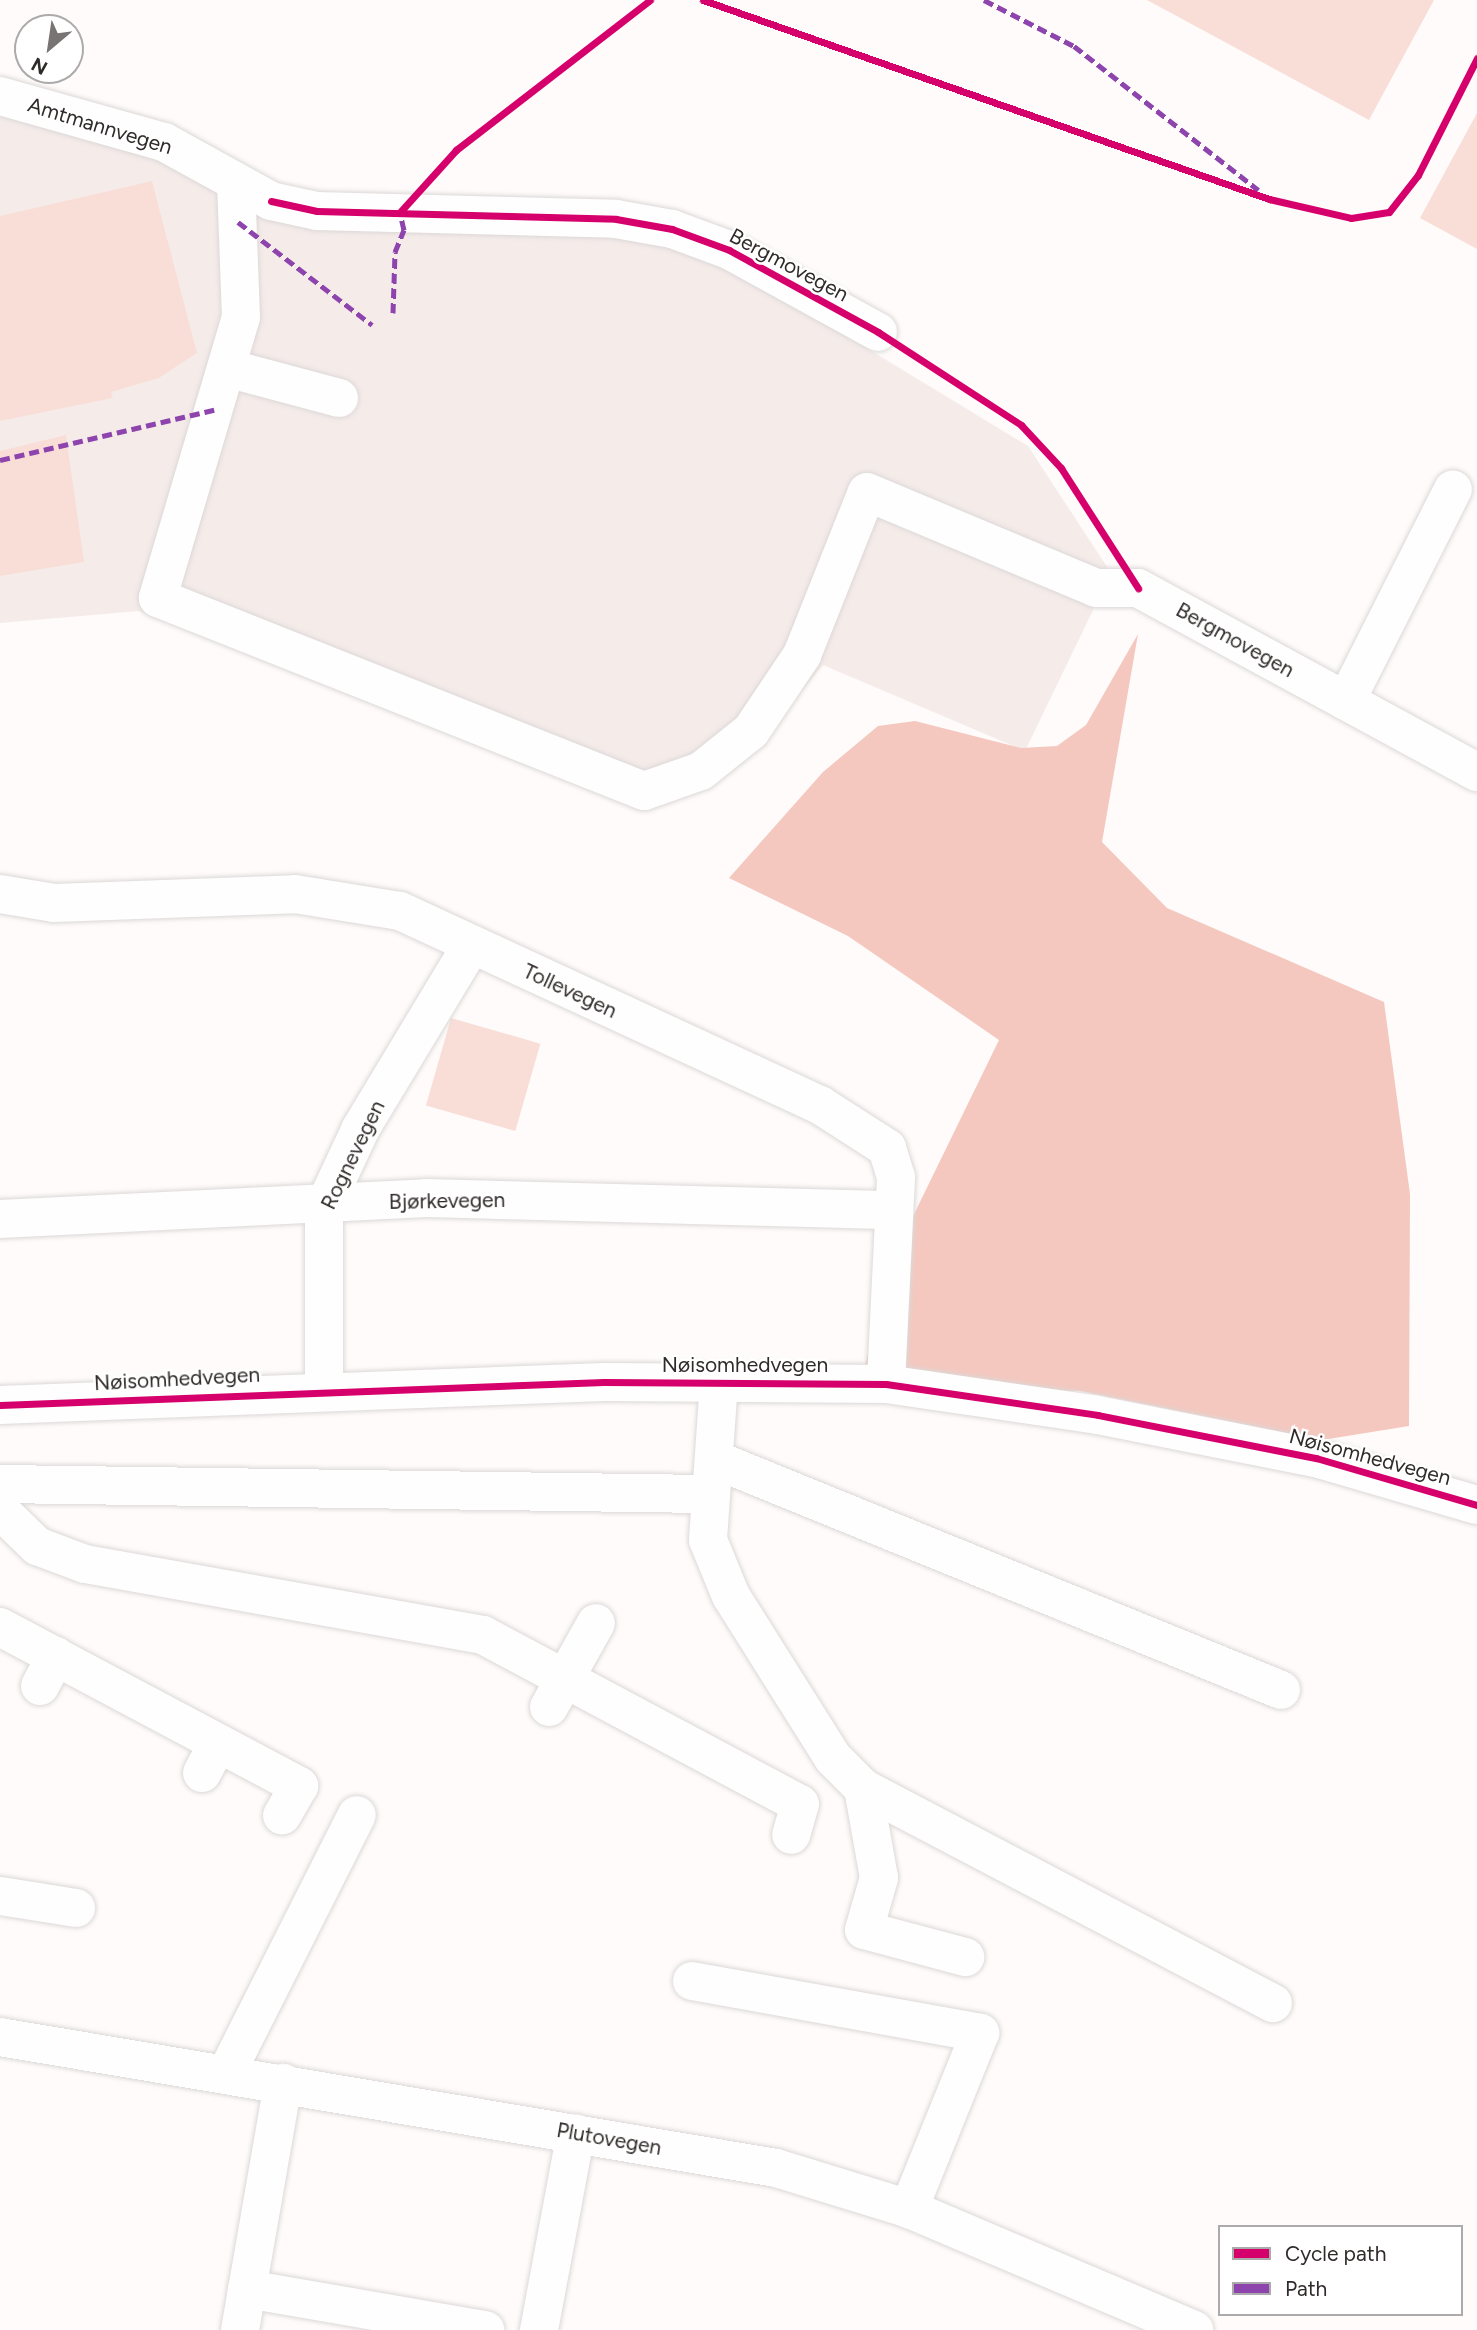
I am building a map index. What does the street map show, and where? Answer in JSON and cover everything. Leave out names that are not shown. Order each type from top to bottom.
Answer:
[{"type":"street","name":"Amtmannvegen","points":[[0,96],[164,142],[271,201]]},
{"type":"street","points":[[236,182],[242,317],[227,368],[339,398]]},
{"type":"street","name":"Bergmovegen","points":[[271,201],[317,211],[616,219],[673,229],[729,250],[878,332]]},
{"type":"street","name":"Bergmovegen","points":[[227,368],[158,598],[644,791],[701,771],[751,731],[802,654],[867,492],[1096,588],[1138,588],[1477,772]]},
{"type":"street","points":[[1346,701],[1453,489]]},
{"type":"street","name":"Tollevegen","points":[[0,894],[54,903],[295,894],[352,898],[400,911],[820,1105],[887,1148],[896,1178],[886,1384]]},
{"type":"street","name":"Rognevegen","points":[[324,1389],[324,1208],[361,1128],[471,946]]},
{"type":"street","name":"Bjørkevegen","points":[[0,1219],[324,1208],[426,1198],[894,1210]]},
{"type":"street","points":[[719,1382],[708,1540],[731,1596],[833,1758],[863,1788],[1273,2003]]},
{"type":"street","name":"Nøisomhedvegen","points":[[0,1405],[324,1389],[719,1382],[886,1384],[1098,1415],[1316,1458],[1477,1505]]},
{"type":"street","points":[[0,1484],[712,1477],[1280,1690]]},
{"type":"street","points":[[0,1510],[37,1546],[85,1564],[475,1649],[719,1780],[800,1804],[791,1835]]},
{"type":"street","points":[[557,1693],[596,1623]]},
{"type":"street","points":[[0,1627],[48,1671],[210,1758],[299,1786],[282,1816]]},
{"type":"street","points":[[863,1788],[879,1878],[864,1930],[965,1957]]},
{"type":"street","points":[[226,2074],[357,1815]]},
{"type":"street","points":[[0,1896],[76,1908]]},
{"type":"street","points":[[692,1981],[980,2033],[909,2208]]},
{"type":"street","name":"Plutovegen","points":[[0,2037],[776,2168],[909,2208],[1194,2330]]},
{"type":"street","points":[[240,2330],[283,2083]]},
{"type":"street","points":[[539,2330],[576,2133]]},
{"type":"street","points":[[247,2289],[485,2330]]},
{"type":"shaded area","points":[[1147,0],[1434,0],[1369,120]]},
{"type":"shaded area","points":[[0,113],[109,134],[276,221],[634,236],[743,273],[1028,446],[1111,573],[1025,751],[823,665],[740,765],[653,801],[594,791],[139,611],[0,623]]},
{"type":"shaded area","points":[[1477,113],[1477,249],[1420,218]]},
{"type":"shaded area","points":[[152,181],[197,353],[159,378],[111,392],[113,398],[0,421],[0,216]]},
{"type":"shaded area","points":[[66,435],[84,562],[0,576],[0,451]]},
{"type":"shaded area","points":[[1138,634],[1102,842],[1167,908],[1384,1002],[1410,1194],[1409,1426],[1322,1440],[1080,1391],[859,1386],[898,1247],[999,1040],[848,936],[729,878],[823,772],[878,726],[915,721],[1021,748],[1057,746],[1086,725]]},
{"type":"shaded area","points":[[451,1018],[540,1044],[515,1131],[426,1105]]},
{"type":"marked path","points":[[984,0],[1074,46],[1258,190]]},
{"type":"marked path","points":[[393,313],[395,252],[404,230],[400,212]]},
{"type":"marked path","points":[[238,222],[372,325]]},
{"type":"marked path","points":[[0,460],[214,410]]},
{"type":"cycle path","points":[[400,212],[456,150],[650,0]]},
{"type":"cycle path","points":[[703,0],[1269,199],[1351,218],[1389,212],[1418,175],[1477,58]]},
{"type":"cycle path","points":[[271,201],[317,211],[616,219],[672,229],[729,250],[878,332],[1021,425],[1061,468],[1138,588]]},
{"type":"cycle path","points":[[0,1405],[604,1382],[886,1384],[1098,1415],[1316,1458],[1477,1505]]}]
